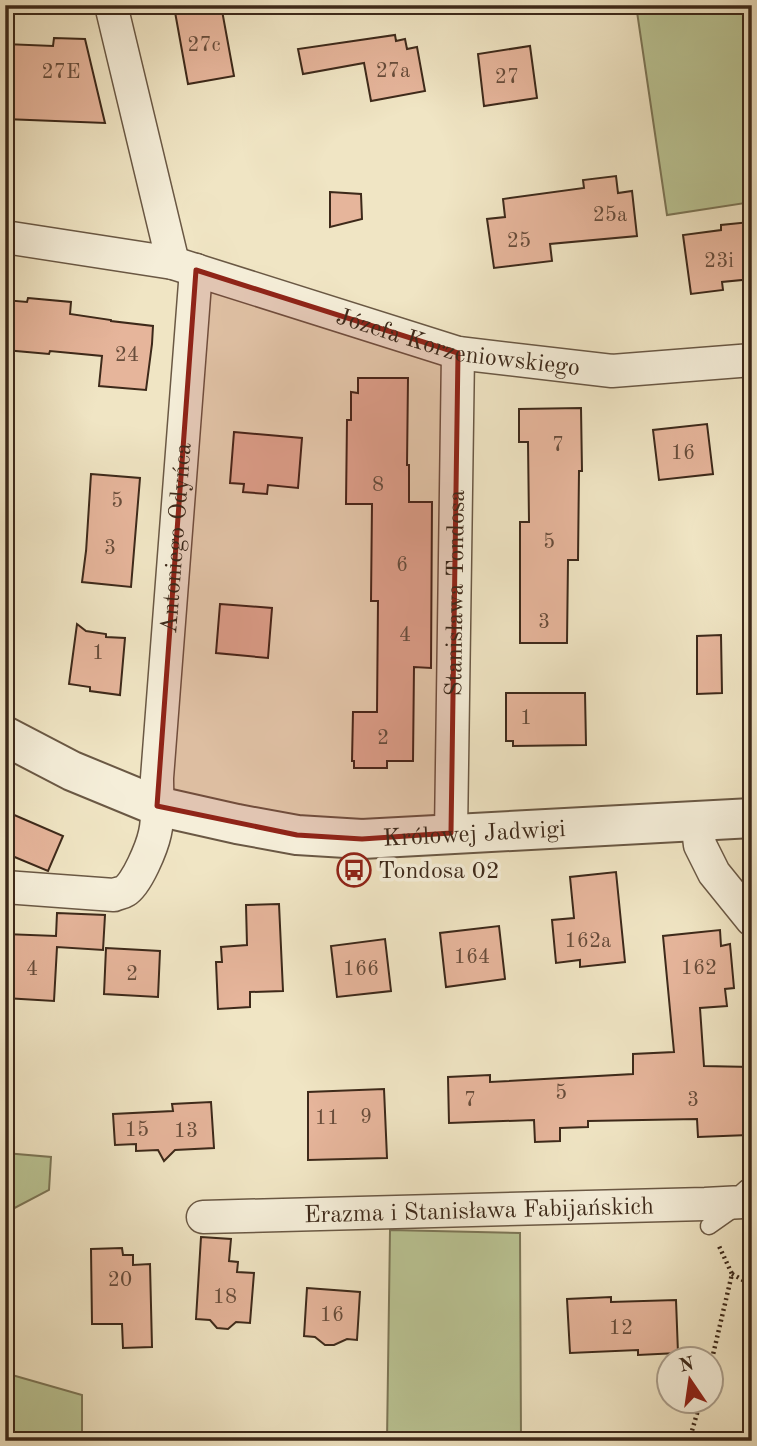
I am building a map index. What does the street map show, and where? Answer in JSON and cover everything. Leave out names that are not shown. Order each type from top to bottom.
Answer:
[{"type":"street","points":[[111,5],[184,266]]},
{"type":"street","name":"Józefa Korzeniowskiego","points":[[5,237],[184,266],[458,354],[612,371],[752,360]]},
{"type":"street","name":"Antoniego Odyńca","points":[[5,887],[114,895],[125,891],[135,880],[155,834],[184,266]]},
{"type":"street","name":"Stanisława Tondosa","points":[[451,833],[458,354]]},
{"type":"street","name":"Królowej Jadwigi","points":[[5,736],[72,771],[157,806],[297,835],[362,839],[752,818]]},
{"type":"street","points":[[697,821],[699,845],[714,873],[752,920]]},
{"type":"street","name":"Erazma i Stanisława Fabijańskich","points":[[203,1217],[748,1198]]},
{"type":"lane","points":[[709,1226],[748,1198]]},
{"type":"path","points":[[709,1226],[732,1274],[752,1285]]},
{"type":"path","points":[[716,1344],[732,1274]]},
{"type":"path","points":[[689,1441],[697,1414]]},
{"type":"highlighted area","points":[[196,270],[458,353],[451,833],[362,839],[297,835],[157,806]]},
{"type":"green space","points":[[636,5],[752,5],[752,202],[667,215]]},
{"type":"green space","points":[[5,1153],[51,1157],[49,1190],[5,1213]]},
{"type":"green space","points":[[390,1230],[520,1233],[521,1441],[387,1441]]},
{"type":"green space","points":[[5,1373],[82,1395],[82,1436],[105,1441],[5,1441]]},
{"type":"building","points":[[221,5],[234,76],[188,84],[175,12]]},
{"type":"building","points":[[395,35],[396,41],[405,39],[407,49],[417,47],[425,91],[371,101],[364,63],[303,74],[298,49]]},
{"type":"building","points":[[54,38],[85,39],[105,123],[5,119],[5,44],[53,46]]},
{"type":"building","points":[[530,46],[537,98],[484,106],[478,54]]},
{"type":"building","points":[[616,176],[618,193],[632,191],[637,236],[550,244],[552,261],[494,268],[487,219],[505,217],[503,199],[584,188],[583,180]]},
{"type":"building","points":[[330,192],[361,194],[362,219],[330,227]]},
{"type":"building","points":[[750,222],[752,279],[722,282],[723,290],[691,294],[683,235],[721,230],[721,225]]},
{"type":"building","points":[[28,298],[71,302],[70,314],[153,326],[146,390],[99,386],[102,356],[5,350],[5,300],[27,302]]},
{"type":"building","points":[[358,378],[408,378],[409,502],[432,502],[431,668],[414,667],[413,761],[387,761],[387,768],[354,768],[352,761],[353,712],[377,712],[378,601],[371,601],[372,504],[346,504],[347,420],[351,420],[351,392],[358,393]]},
{"type":"building","points":[[581,408],[582,471],[579,471],[578,560],[568,560],[567,643],[520,643],[520,522],[529,522],[528,442],[519,442],[519,409]]},
{"type":"building","points":[[707,424],[713,474],[659,480],[653,430]]},
{"type":"building","points":[[234,432],[302,438],[298,488],[268,485],[267,494],[243,492],[244,484],[230,483]]},
{"type":"building","points":[[91,474],[140,478],[131,587],[82,582]]},
{"type":"building","points":[[220,604],[272,608],[268,658],[216,653]]},
{"type":"building","points":[[77,624],[86,631],[106,634],[106,637],[125,638],[120,695],[90,691],[90,687],[69,684]]},
{"type":"building","points":[[721,635],[722,693],[697,694],[697,636]]},
{"type":"building","points":[[506,693],[585,693],[586,745],[513,746],[513,741],[506,741]]},
{"type":"building","points":[[5,811],[63,836],[48,871],[5,853]]},
{"type":"building","points":[[616,872],[625,962],[580,967],[580,960],[556,963],[552,920],[574,918],[570,877]]},
{"type":"building","points":[[279,904],[283,991],[250,992],[250,1007],[218,1009],[216,962],[222,962],[221,947],[247,945],[246,905]]},
{"type":"building","points":[[57,913],[105,915],[103,950],[57,947],[54,1001],[5,998],[5,934],[56,936]]},
{"type":"building","points":[[499,926],[505,979],[446,987],[440,933]]},
{"type":"building","points":[[720,930],[721,946],[730,944],[734,988],[725,989],[727,1006],[700,1008],[704,1066],[751,1067],[752,1118],[748,1118],[748,1135],[698,1137],[697,1119],[588,1121],[588,1127],[560,1128],[560,1141],[535,1142],[534,1120],[449,1123],[448,1077],[490,1075],[490,1082],[633,1074],[633,1054],[674,1052],[663,936]]},
{"type":"building","points":[[385,939],[391,991],[337,997],[331,946]]},
{"type":"building","points":[[106,948],[160,951],[158,997],[104,994]]},
{"type":"building","points":[[384,1089],[387,1158],[308,1160],[308,1092]]},
{"type":"building","points":[[211,1102],[214,1148],[175,1150],[164,1161],[158,1150],[136,1151],[136,1144],[115,1145],[113,1114],[173,1111],[172,1104]]},
{"type":"building","points":[[201,1237],[231,1239],[229,1261],[238,1262],[237,1272],[254,1273],[250,1323],[236,1322],[228,1329],[217,1328],[210,1320],[196,1319]]},
{"type":"building","points":[[122,1248],[123,1255],[133,1255],[133,1265],[150,1264],[152,1347],[123,1348],[122,1324],[92,1324],[91,1249]]},
{"type":"building","points":[[307,1288],[360,1292],[357,1340],[347,1339],[334,1345],[325,1345],[315,1337],[304,1336]]},
{"type":"building","points":[[611,1297],[611,1302],[676,1300],[678,1344],[656,1344],[656,1354],[638,1355],[638,1350],[570,1353],[567,1299]]},
{"type":"place","name":"Tondosa 02","points":[[354,870]]}]
